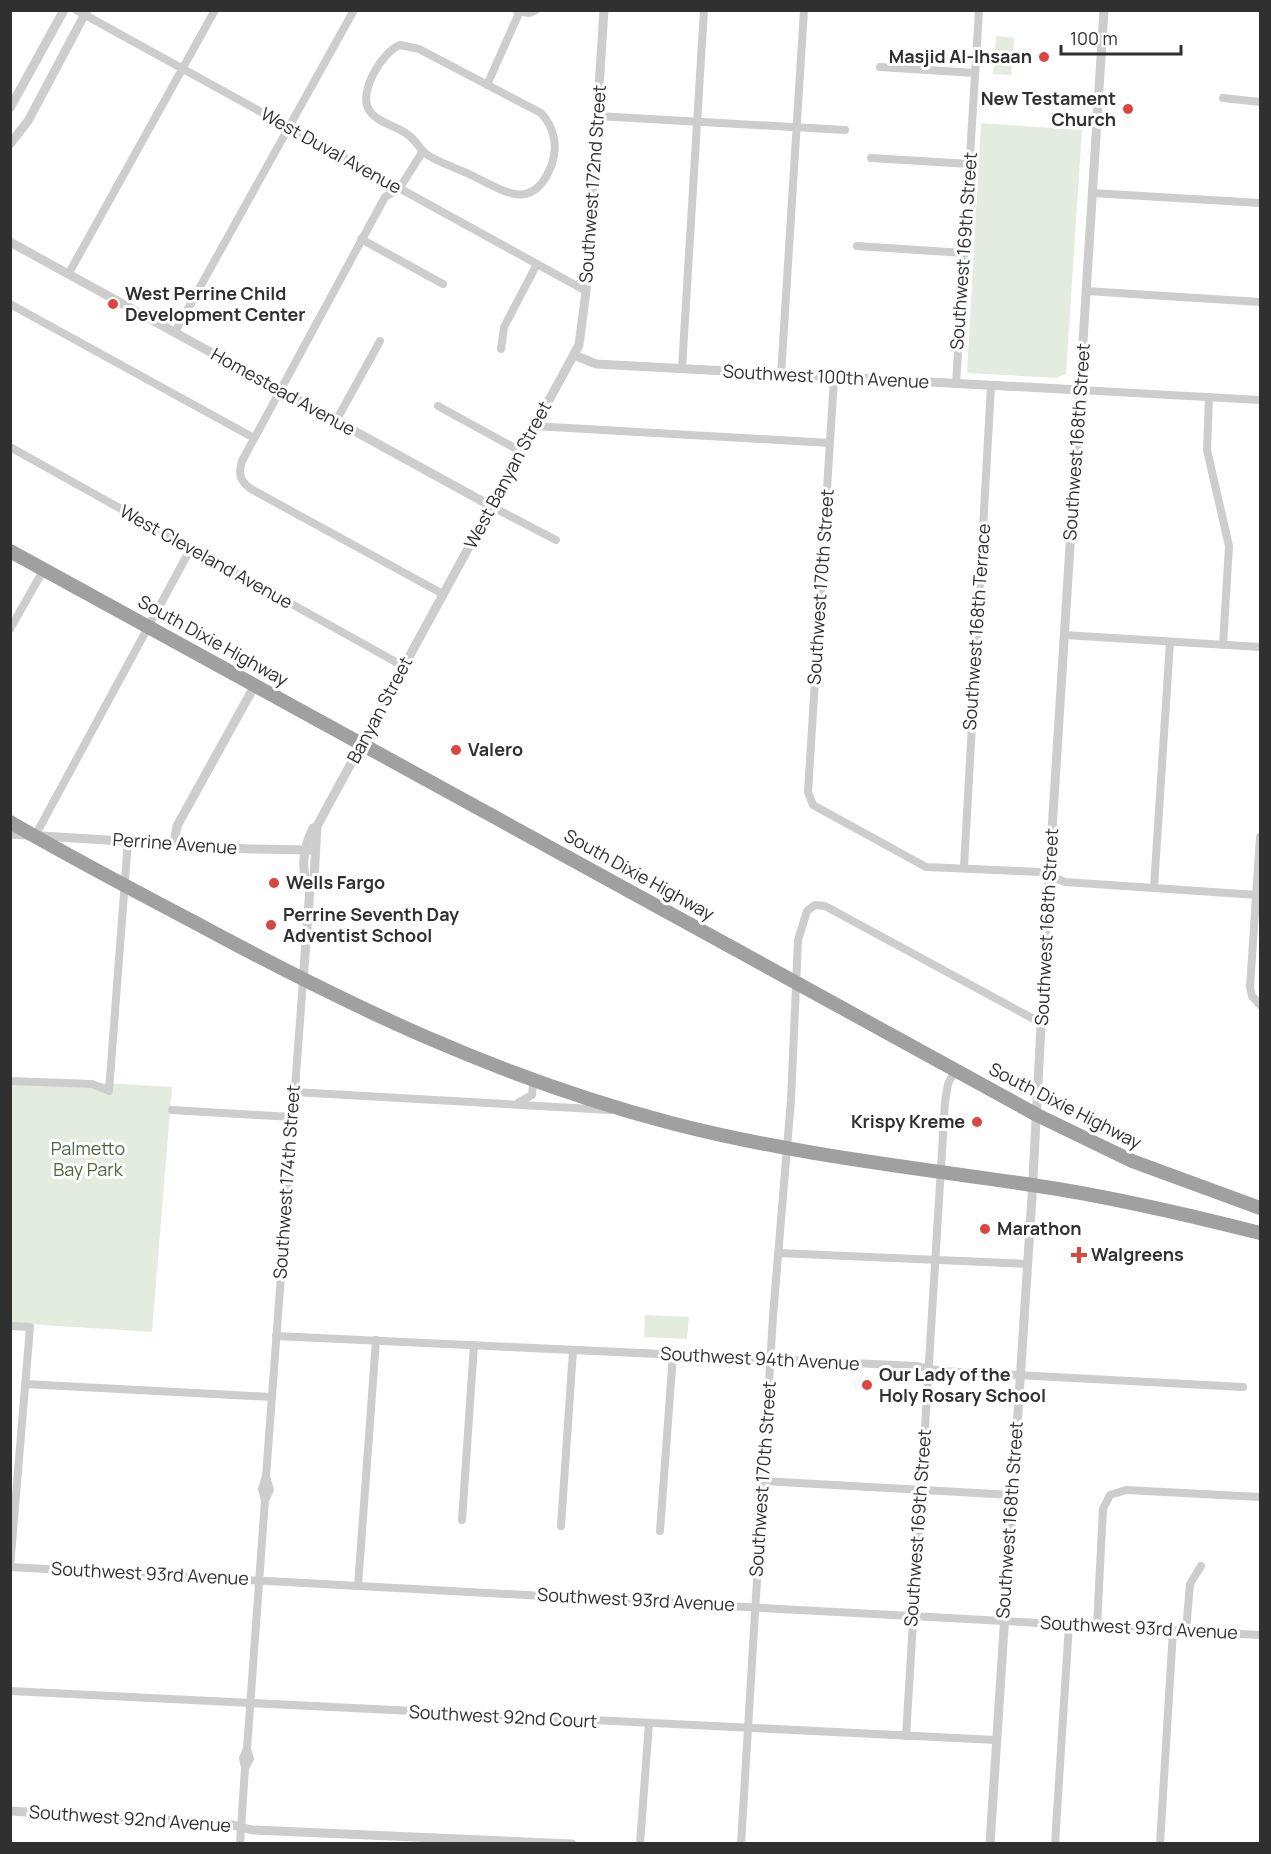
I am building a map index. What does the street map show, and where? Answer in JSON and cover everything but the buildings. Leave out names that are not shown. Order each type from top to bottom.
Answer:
[{"type":"highway","name":"South Dixie Highway","points":[[10,551],[1037,1115],[1132,1161],[1260,1208]]},
{"type":"highway","points":[[10,822],[303,981],[409,1032],[531,1079],[627,1110],[786,1149],[1032,1185],[1130,1202],[1260,1233]]},
{"type":"highway","points":[[1226,1224],[1234,1199]]},
{"type":"street","points":[[10,108],[64,10]]},
{"type":"street","points":[[69,273],[215,10]]},
{"type":"street","points":[[175,332],[354,10]]},
{"type":"street","points":[[487,85],[517,11],[536,10]]},
{"type":"street","name":"Southwest 172nd Street","points":[[574,356],[581,337],[586,291],[604,10]]},
{"type":"street","points":[[681,368],[704,10]]},
{"type":"street","points":[[781,375],[804,10]]},
{"type":"street","name":"Southwest 169th Street","points":[[956,384],[979,10]]},
{"type":"street","name":"Southwest 168th Street","points":[[990,1844],[1104,10]]},
{"type":"street","points":[[10,144],[28,121],[82,12]]},
{"type":"street","name":"West Duval Avenue","points":[[82,12],[183,70],[586,291]]},
{"type":"street","points":[[400,45],[410,46],[487,85],[537,111],[550,125],[555,141],[554,156],[542,182],[524,195],[511,195],[423,151],[411,136],[374,116],[367,107],[365,99],[370,83],[390,51],[400,45]]},
{"type":"street","points":[[880,67],[975,73]]},
{"type":"street","points":[[1223,98],[1260,102]]},
{"type":"street","points":[[597,116],[845,130]]},
{"type":"street","points":[[423,151],[399,189],[385,197],[361,239],[242,461],[240,476],[251,489],[443,594]]},
{"type":"street","points":[[871,158],[969,164]]},
{"type":"street","points":[[1092,193],[1260,203]]},
{"type":"street","points":[[361,239],[443,284]]},
{"type":"street","name":"Homestead Avenue","points":[[10,242],[556,540]]},
{"type":"street","points":[[857,246],[964,253]]},
{"type":"street","points":[[501,349],[504,327],[537,264]]},
{"type":"street","points":[[1086,291],[1260,302]]},
{"type":"street","points":[[10,304],[254,438]]},
{"type":"street","points":[[336,421],[380,341]]},
{"type":"street","name":"Southwest 100th Avenue","points":[[574,356],[596,364],[1080,390]]},
{"type":"street","name":"West Banyan Street","points":[[443,594],[574,356]]},
{"type":"street","name":"Southwest 170th Street","points":[[834,378],[808,797],[817,808],[916,863],[932,868],[964,867]]},
{"type":"street","name":"Southwest 168th Terrace","points":[[964,867],[991,386]]},
{"type":"street","points":[[1080,390],[1260,400]]},
{"type":"street","points":[[1209,397],[1207,450],[1229,543],[1223,645]]},
{"type":"street","points":[[438,406],[520,451]]},
{"type":"street","points":[[534,426],[830,443]]},
{"type":"street","name":"West Cleveland Avenue","points":[[10,447],[402,666]]},
{"type":"street","points":[[35,836],[191,548]]},
{"type":"street","points":[[10,629],[44,569]]},
{"type":"street","name":"Banyan Street","points":[[310,888],[304,873],[305,850],[309,836],[313,828],[317,826],[443,594]]},
{"type":"street","points":[[1064,635],[1260,647]]},
{"type":"street","points":[[1154,887],[1170,642]]},
{"type":"street","points":[[174,845],[177,826],[255,685]]},
{"type":"street","name":"Banyan Street","points":[[310,888],[314,879],[317,826]]},
{"type":"street","name":"Perrine Avenue","points":[[10,834],[174,845],[316,850]]},
{"type":"street","points":[[1257,1002],[1250,987],[1260,837]]},
{"type":"street","points":[[10,1081],[92,1084],[109,1090],[128,841]]},
{"type":"street","points":[[964,867],[1041,872],[1065,882],[1257,895]]},
{"type":"street","name":"Southwest 174th Street","points":[[240,1844],[245,1768],[242,1762],[247,1749],[265,1500],[262,1489],[266,1476],[310,888]]},
{"type":"street","name":"Southwest 170th Street","points":[[741,1844],[754,1607],[797,983],[798,940],[807,911],[814,905],[829,908],[1041,1023]]},
{"type":"street","name":"Southwest 169th Street","points":[[906,1736],[911,1616],[946,1092],[955,1070]]},
{"type":"street","points":[[513,1103],[527,1100],[532,1095],[531,1079]]},
{"type":"street","points":[[294,1092],[627,1110]]},
{"type":"street","points":[[172,1110],[292,1117]]},
{"type":"street","points":[[778,1253],[1027,1264]]},
{"type":"street","points":[[10,1326],[30,1327],[10,1567]]},
{"type":"street","name":"Southwest 94th Avenue","points":[[276,1336],[673,1354],[1243,1387]]},
{"type":"street","points":[[358,1586],[376,1340]]},
{"type":"street","points":[[462,1520],[474,1345]]},
{"type":"street","points":[[561,1526],[573,1350]]},
{"type":"street","points":[[660,1531],[673,1354]]},
{"type":"street","points":[[25,1384],[272,1397]]},
{"type":"street","points":[[763,1481],[1012,1495]]},
{"type":"street","points":[[1097,1626],[1103,1509],[1107,1498],[1117,1491],[1126,1490],[1260,1497]]},
{"type":"street","points":[[1186,1631],[1190,1584],[1201,1566]]},
{"type":"street","name":"Southwest 93rd Avenue","points":[[10,1567],[1260,1635]]},
{"type":"street","points":[[1055,1844],[1069,1624]]},
{"type":"street","points":[[1160,1844],[1173,1630]]},
{"type":"street","name":"Southwest 92nd Court","points":[[10,1691],[250,1705],[996,1740]]},
{"type":"street","points":[[640,1844],[649,1724]]},
{"type":"street","name":"Southwest 92nd Avenue","points":[[10,1811],[229,1824],[365,1839],[572,1844]]},
{"type":"green space","points":[[996,36],[1014,38],[1011,75],[993,74]]},
{"type":"green space","points":[[981,123],[1082,130],[1066,374],[1056,378],[967,373]]},
{"type":"green space","name":"Palmetto Bay Park","points":[[11,1077],[172,1087],[152,1332],[11,1323]]},
{"type":"green space","points":[[645,1315],[689,1317],[687,1339],[644,1337]]},
{"type":"place","name":"Masjid Al-Ihsaan","points":[[1044,57]]},
{"type":"place","name":"New Testament Church","points":[[1128,109]]},
{"type":"place","name":"West Perrine Child Development Center","points":[[113,304]]},
{"type":"place","name":"Valero","points":[[456,750]]},
{"type":"place","name":"Wells Fargo","points":[[274,883]]},
{"type":"place","name":"Perrine Seventh Day Adventist School","points":[[271,925]]},
{"type":"place","name":"Krispy Kreme","points":[[977,1122]]},
{"type":"place","name":"Marathon","points":[[985,1229]]},
{"type":"place","name":"Walgreens","points":[[1079,1255]]},
{"type":"place","name":"Our Lady of the Holy Rosary School","points":[[867,1385]]}]
